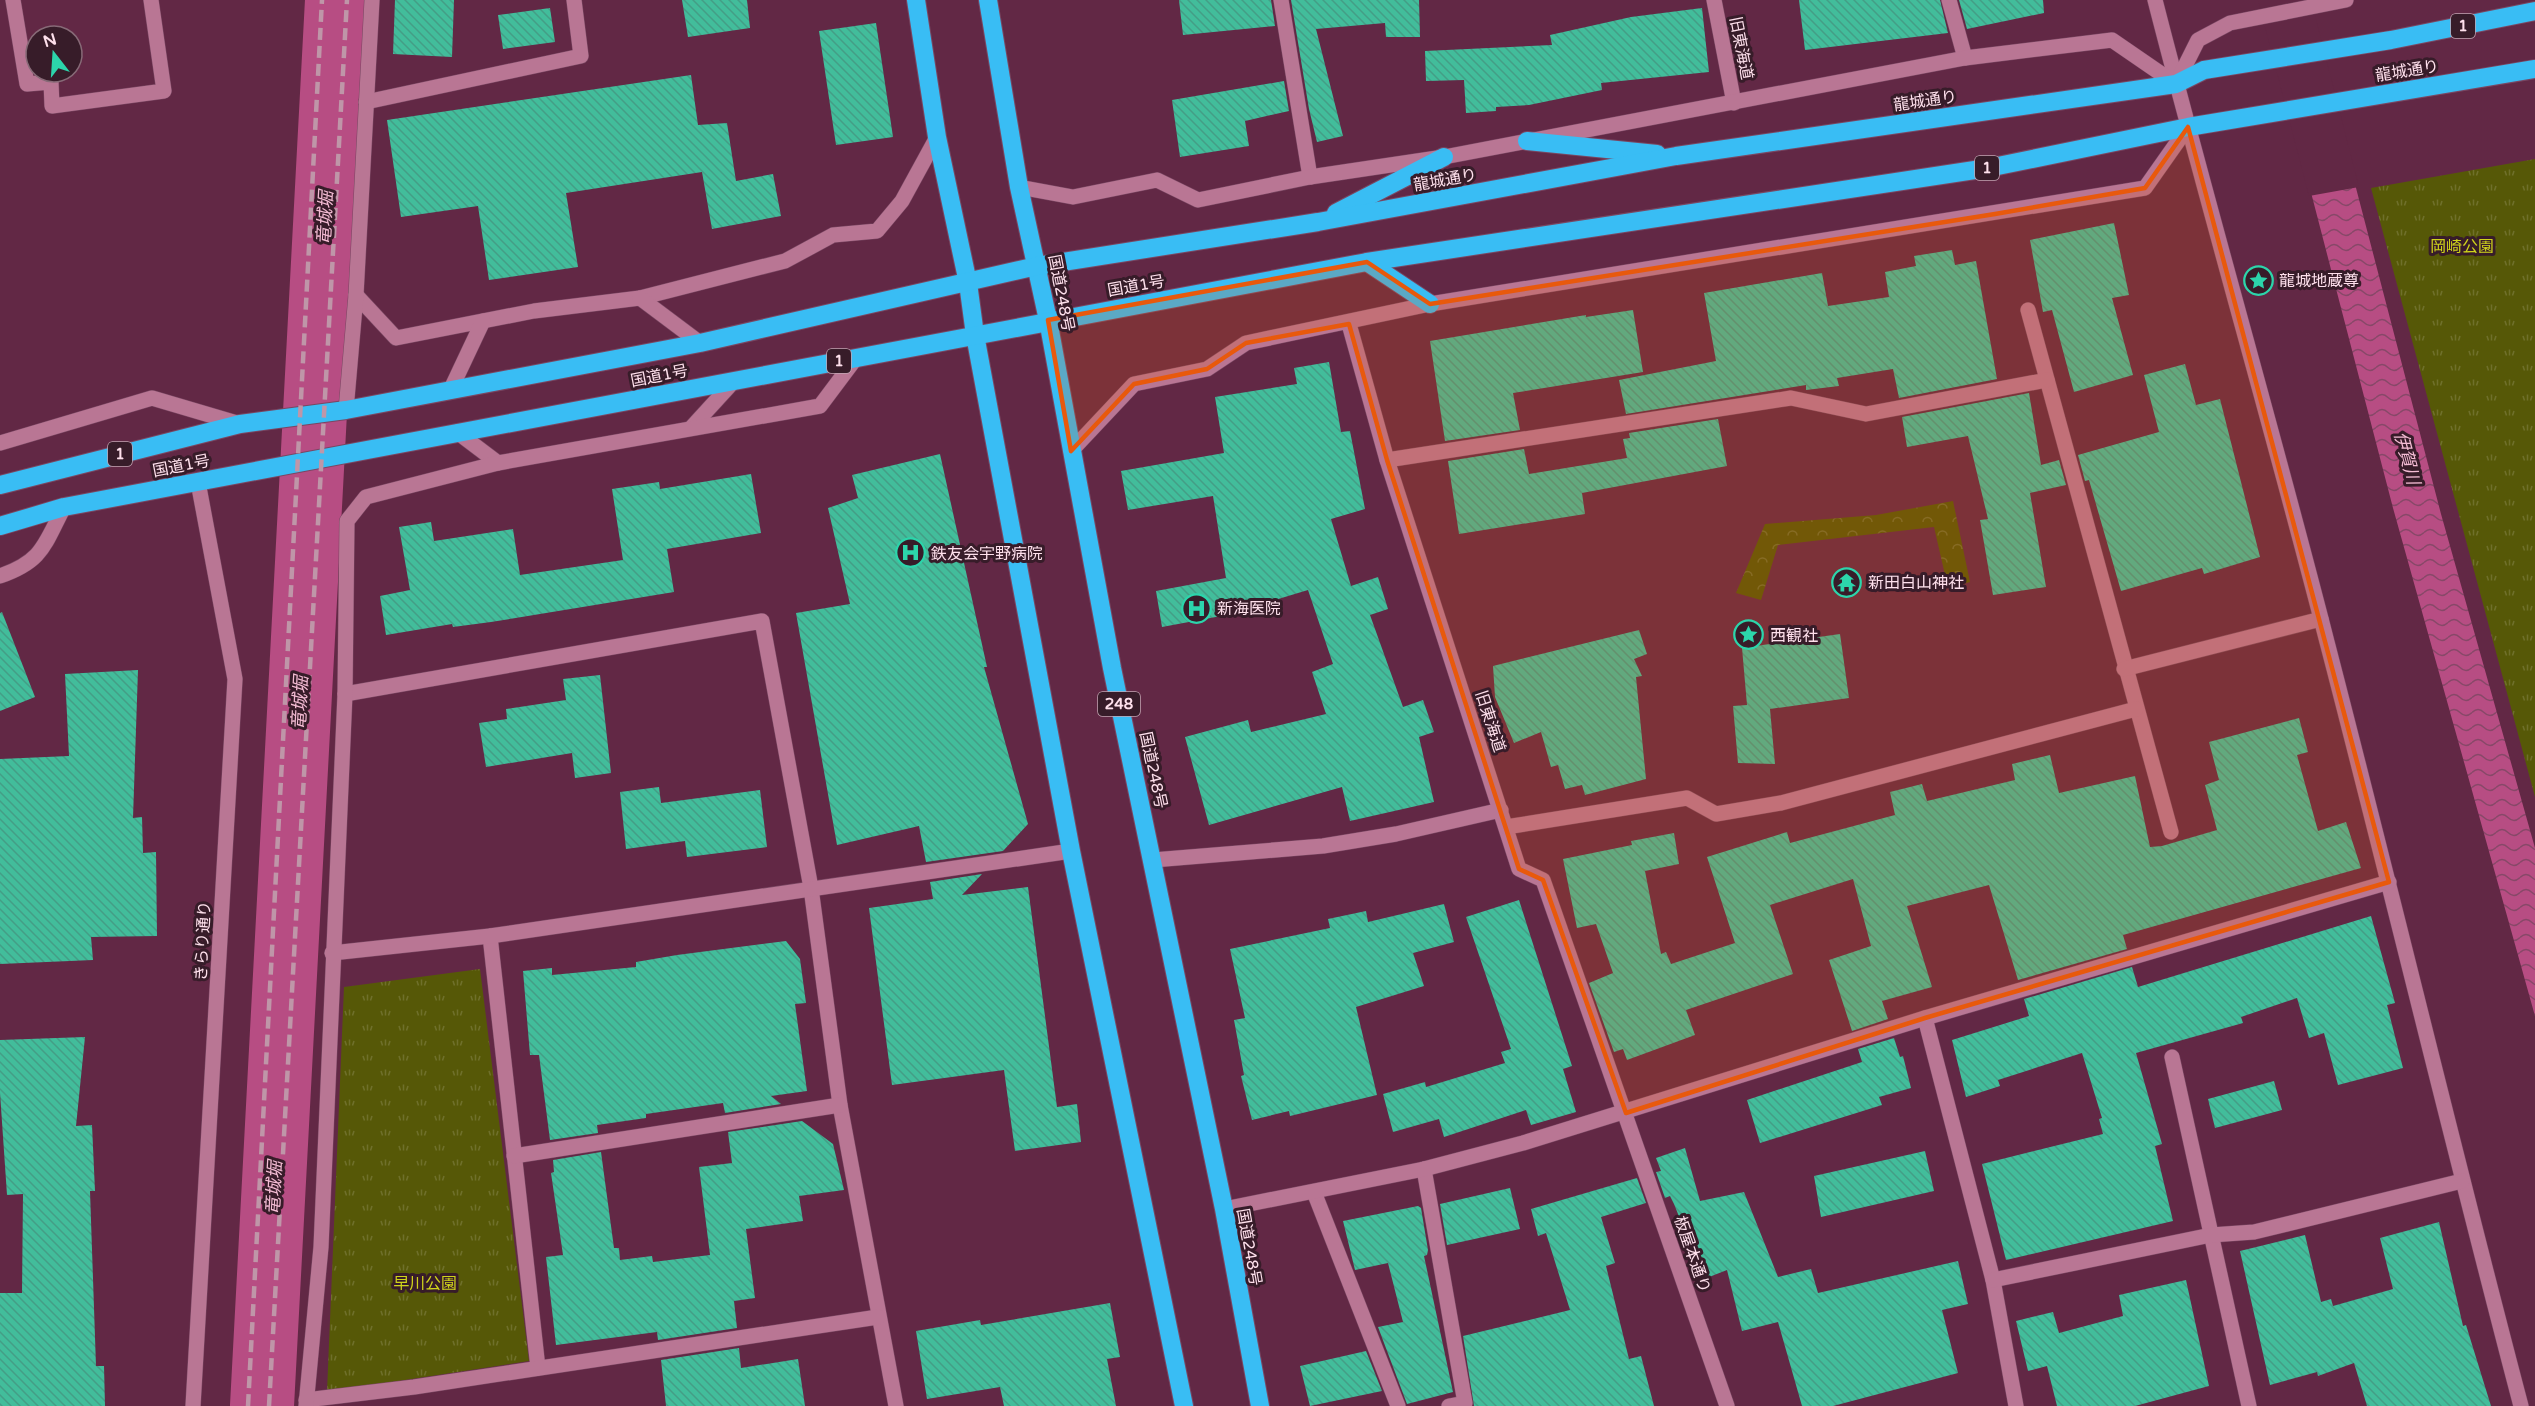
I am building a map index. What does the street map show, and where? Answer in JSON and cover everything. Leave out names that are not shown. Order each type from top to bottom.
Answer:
[{"type":"highway","points":[[916,0],[937,138],[968,283],[975,335],[1071,851],[1184,1406]]},
{"type":"highway","name":"国道248号","points":[[988,0],[1019,186],[1048,320],[1112,668],[1224,1209],[1260,1406]]},
{"type":"highway","name":"龍城通り","points":[[1318,222],[1676,156],[2176,84],[2204,70],[2391,40],[2535,11]]},
{"type":"highway","name":"龍城通り","points":[[1326,271],[1367,262],[1988,168],[2188,128],[2404,89],[2535,69]]},
{"type":"highway","points":[[1527,141],[1676,156]]},
{"type":"highway","points":[[1318,222],[1444,158]]},
{"type":"highway","name":"国道1号","points":[[0,485],[240,424],[346,410],[700,343],[1037,266],[1318,222]]},
{"type":"highway","points":[[1367,262],[1430,304]]},
{"type":"highway","name":"国道1号","points":[[0,526],[64,507],[1048,320],[1326,271]]},
{"type":"street","points":[[13,0],[27,84],[51,82],[52,106],[164,91],[151,0]]},
{"type":"street","points":[[346,410],[356,295],[372,0]]},
{"type":"street","points":[[366,102],[581,56],[574,0]]},
{"type":"street","points":[[1281,0],[1310,177]]},
{"type":"street","name":"旧東海道","points":[[1714,0],[1734,103]]},
{"type":"street","points":[[1949,0],[1965,58]]},
{"type":"street","points":[[2155,0],[2390,882],[2462,1181],[2521,1406]]},
{"type":"street","points":[[2176,84],[2198,40],[2230,22],[2346,0]]},
{"type":"street","points":[[1019,186],[1073,197],[1157,180],[1198,200],[1310,177],[1444,158],[1965,58],[2112,40],[2176,84]]},
{"type":"street","points":[[1071,451],[1134,384],[1207,369],[1246,343],[1349,324],[1430,304],[2145,188],[2188,128]]},
{"type":"street","points":[[356,295],[396,338],[534,311],[640,298],[785,261],[833,236],[877,231],[902,201],[937,138]]},
{"type":"street","points":[[640,298],[700,343]]},
{"type":"street","points":[[2028,310],[2124,669],[2171,832]]},
{"type":"street","points":[[450,391],[483,321]]},
{"type":"street","name":"旧東海道","points":[[1349,324],[1387,460],[1519,869],[1543,880],[1626,1113]]},
{"type":"street","points":[[856,358],[820,405],[498,462],[366,497],[347,521],[345,694],[321,1247],[306,1403],[878,1317]]},
{"type":"street","points":[[1387,460],[1791,398],[1866,414],[2047,380]]},
{"type":"street","points":[[691,428],[734,381]]},
{"type":"street","points":[[0,443],[152,398],[240,424]]},
{"type":"street","points":[[457,432],[498,462]]},
{"type":"street","name":"きらり通り","points":[[193,1406],[235,680],[198,482]]},
{"type":"street","points":[[0,576],[23,568],[39,555],[64,507]]},
{"type":"street","points":[[2124,669],[2321,619]]},
{"type":"street","points":[[345,694],[762,621],[811,888],[840,1105],[896,1406]]},
{"type":"street","points":[[1506,827],[1687,798],[1716,814],[1780,803],[2136,709]]},
{"type":"street","points":[[1153,860],[1323,846],[1396,834],[1501,810]]},
{"type":"street","points":[[332,953],[490,936],[1071,851]]},
{"type":"street","points":[[1224,1209],[1424,1169],[1626,1113],[1925,1018],[2390,882]]},
{"type":"street","points":[[490,936],[538,1368]]},
{"type":"street","points":[[1925,1018],[1993,1280],[2016,1406]]},
{"type":"street","points":[[2172,1057],[2249,1406]]},
{"type":"street","points":[[514,1156],[840,1105]]},
{"type":"street","name":"板屋本通り","points":[[1626,1113],[1727,1406]]},
{"type":"street","points":[[1424,1169],[1465,1402],[1449,1406]]},
{"type":"street","points":[[1993,1280],[2211,1235],[2253,1232],[2462,1181]]},
{"type":"street","points":[[1314,1192],[1398,1406]]},
{"type":"highlighted area","points":[[2188,127],[2389,882],[1925,1018],[1626,1113],[1543,880],[1519,869],[1387,460],[1349,324],[1246,343],[1207,369],[1134,384],[1071,451],[1048,320],[1367,262],[1430,304],[1995,214],[2145,188]]},
{"type":"green space","name":"岡崎公園","points":[[2535,159],[2535,797],[2371,188]]},
{"type":"green space","points":[[1953,501],[1970,582],[1948,588],[1934,527],[1778,545],[1761,600],[1736,593],[1765,524],[1876,515]]},
{"type":"green space","name":"早川公園","points":[[480,969],[529,1361],[327,1392],[344,987]]},
{"type":"water","name":"伊賀川","points":[[2261,0],[2307,0],[2441,514],[2535,848],[2535,1016],[2393,508]]},
{"type":"pier","points":[[2258,0],[2311,0],[2359,187],[2309,196]]},
{"type":"building","points":[[395,0],[454,0],[452,57],[393,54]]},
{"type":"building","points":[[682,0],[747,0],[750,28],[688,37]]},
{"type":"building","points":[[1179,0],[1271,0],[1275,26],[1183,35]]},
{"type":"building","points":[[1291,0],[1419,0],[1420,37],[1386,37],[1385,23],[1316,29],[1343,136],[1317,142],[1309,109]]},
{"type":"building","points":[[1799,0],[1940,0],[1948,33],[1805,50]]},
{"type":"building","points":[[1959,0],[2043,0],[2044,13],[1967,29]]},
{"type":"building","points":[[550,8],[555,42],[503,49],[498,15]]},
{"type":"building","points":[[1702,8],[1709,72],[1601,83],[1602,90],[1529,105],[1496,107],[1496,111],[1466,113],[1464,80],[1426,81],[1425,51],[1552,45],[1550,35],[1631,17]]},
{"type":"building","points":[[876,23],[893,137],[836,145],[819,31]]},
{"type":"building","points":[[691,75],[698,125],[727,123],[736,181],[773,174],[781,216],[712,229],[702,172],[566,193],[578,267],[489,280],[478,206],[401,217],[387,120]]},
{"type":"building","points":[[1284,81],[1289,111],[1245,121],[1249,146],[1180,157],[1172,100]]},
{"type":"building","points":[[2114,223],[2129,295],[2112,298],[2133,375],[2074,392],[2052,310],[2043,312],[2030,240]]},
{"type":"building","points":[[1952,250],[1955,265],[1976,261],[1997,379],[1899,398],[1893,369],[1837,378],[1839,386],[1806,390],[1806,385],[1626,414],[1619,380],[1716,361],[1704,293],[1822,273],[1828,306],[1889,297],[1885,272],[1916,266],[1914,256]]},
{"type":"building","points":[[1633,310],[1643,372],[1513,393],[1520,430],[1445,441],[1430,341],[1586,315],[1586,317]]},
{"type":"building","points":[[1329,362],[1341,432],[1350,431],[1365,509],[1331,519],[1351,586],[1378,577],[1388,609],[1370,615],[1403,707],[1423,700],[1434,732],[1419,737],[1434,802],[1350,821],[1342,787],[1209,825],[1185,737],[1248,720],[1251,732],[1326,714],[1312,672],[1333,664],[1308,590],[1248,608],[1248,611],[1162,627],[1156,591],[1226,578],[1213,496],[1128,510],[1121,471],[1224,453],[1215,397],[1297,384],[1294,368]]},
{"type":"building","points":[[2185,364],[2196,405],[2220,399],[2260,557],[2204,574],[2202,568],[2121,591],[2089,480],[2085,481],[2078,455],[2159,432],[2144,375]]},
{"type":"building","points":[[2029,393],[2041,465],[2059,460],[2066,485],[2030,493],[2046,587],[1993,595],[1980,520],[1988,519],[1968,436],[1907,447],[1902,417]]},
{"type":"building","points":[[1718,419],[1727,466],[1582,493],[1585,514],[1459,534],[1448,461],[1524,449],[1529,474],[1627,458],[1623,439],[1630,438],[1629,433]]},
{"type":"building","points":[[940,454],[987,667],[984,667],[1028,824],[1003,851],[926,862],[919,826],[837,845],[796,613],[850,604],[828,508],[858,498],[852,475]]},
{"type":"building","points":[[751,474],[761,533],[667,549],[674,592],[491,622],[453,627],[452,624],[386,635],[380,596],[410,590],[399,527],[431,522],[434,541],[513,529],[520,575],[623,560],[612,489],[659,482],[660,489]]},
{"type":"building","points":[[2,612],[35,697],[0,711],[0,613]]},
{"type":"building","points":[[1639,630],[1647,654],[1634,659],[1642,676],[1636,677],[1646,779],[1585,795],[1582,785],[1565,789],[1558,765],[1551,767],[1541,732],[1514,743],[1495,697],[1493,666]]},
{"type":"building","points":[[1840,634],[1849,698],[1770,709],[1775,764],[1738,763],[1733,706],[1747,705],[1742,648]]},
{"type":"building","points":[[138,670],[133,818],[142,817],[143,853],[156,852],[157,936],[91,937],[93,960],[0,964],[0,759],[69,756],[65,674]]},
{"type":"building","points":[[600,675],[611,773],[575,778],[572,753],[486,767],[479,723],[507,719],[506,709],[566,700],[563,679]]},
{"type":"building","points":[[2299,718],[2308,752],[2297,755],[2318,831],[2346,822],[2361,868],[2123,935],[2127,949],[2018,980],[1989,885],[1907,906],[1932,987],[1882,1001],[1888,1019],[1852,1031],[1829,960],[1871,946],[1853,879],[1770,905],[1793,974],[1686,1010],[1695,1035],[1627,1060],[1623,1049],[1614,1052],[1589,983],[1613,973],[1596,924],[1577,928],[1563,859],[1632,845],[1631,841],[1674,833],[1679,864],[1645,871],[1661,954],[1666,952],[1671,964],[1735,943],[1707,857],[1787,832],[1790,843],[1895,815],[1890,792],[1922,784],[1927,801],[2015,780],[2012,764],[2050,755],[2059,793],[2135,776],[2150,847],[2162,846],[2217,830],[2205,785],[2219,780],[2209,742]]},
{"type":"building","points":[[659,787],[661,803],[760,790],[767,847],[687,857],[685,841],[626,849],[620,792]]},
{"type":"building","points":[[982,874],[962,895],[1028,887],[1057,1107],[1077,1104],[1081,1142],[1015,1151],[1004,1070],[892,1085],[869,908],[933,899],[930,882]]},
{"type":"building","points":[[1519,900],[1572,1066],[1563,1069],[1576,1112],[1531,1125],[1526,1110],[1444,1137],[1439,1119],[1393,1132],[1383,1094],[1425,1082],[1426,1087],[1505,1063],[1501,1052],[1511,1049],[1466,917]]},
{"type":"building","points":[[1444,904],[1454,942],[1413,953],[1424,986],[1356,1007],[1377,1095],[1290,1116],[1289,1111],[1252,1120],[1241,1076],[1244,1075],[1234,1020],[1245,1018],[1230,949],[1330,928],[1328,919],[1366,911],[1368,922]]},
{"type":"building","points":[[2371,916],[2395,1003],[2387,1005],[2403,1068],[2338,1085],[2324,1033],[2309,1038],[2297,998],[2241,1017],[2243,1023],[2136,1053],[2162,1144],[2155,1146],[2173,1221],[2006,1260],[1982,1164],[2103,1134],[2099,1119],[2102,1118],[2082,1053],[1998,1080],[2000,1086],[1966,1097],[1952,1040],[2029,1016],[2024,999],[2132,967],[2138,987]]},
{"type":"building","points":[[786,941],[800,959],[806,1003],[795,1004],[807,1091],[771,1096],[781,1104],[725,1113],[723,1103],[646,1114],[646,1118],[597,1125],[598,1133],[550,1140],[539,1055],[530,1055],[523,971],[552,968],[552,975],[636,967],[636,962]]},
{"type":"building","points":[[85,1037],[76,1126],[92,1125],[95,1191],[90,1191],[96,1366],[104,1366],[105,1406],[0,1406],[0,1293],[22,1293],[23,1194],[7,1195],[0,1093],[0,1040]]},
{"type":"building","points":[[1894,1038],[1900,1057],[1903,1056],[1911,1088],[1879,1097],[1882,1105],[1760,1143],[1747,1100],[1862,1062],[1858,1049]]},
{"type":"building","points":[[2274,1081],[2282,1110],[2215,1128],[2208,1099]]},
{"type":"building","points":[[802,1121],[833,1144],[844,1190],[799,1196],[803,1221],[746,1229],[755,1298],[734,1301],[737,1328],[658,1340],[657,1332],[556,1345],[546,1257],[563,1255],[551,1173],[554,1172],[553,1160],[601,1152],[614,1248],[619,1248],[620,1260],[652,1256],[653,1262],[710,1255],[699,1167],[732,1163],[728,1132]]},
{"type":"building","points":[[1685,1148],[1700,1201],[1744,1192],[1778,1277],[1811,1269],[1818,1293],[1958,1261],[1968,1304],[1942,1310],[1958,1373],[1833,1406],[1802,1406],[1778,1322],[1742,1331],[1727,1270],[1704,1279],[1674,1204],[1670,1196],[1665,1198],[1656,1172],[1661,1171],[1656,1158]]},
{"type":"building","points":[[1925,1151],[1934,1191],[1821,1217],[1814,1176]]},
{"type":"building","points":[[1637,1178],[1646,1203],[1601,1217],[1615,1263],[1606,1266],[1629,1359],[1641,1356],[1654,1406],[1474,1406],[1463,1336],[1570,1310],[1546,1233],[1538,1236],[1531,1209]]},
{"type":"building","points":[[1510,1188],[1520,1229],[1447,1245],[1440,1204]]},
{"type":"building","points":[[1418,1206],[1421,1208],[1428,1250],[1427,1255],[1424,1256],[1453,1392],[1407,1404],[1378,1327],[1403,1322],[1388,1263],[1355,1270],[1343,1221]]},
{"type":"building","points":[[2439,1222],[2463,1326],[2466,1325],[2491,1406],[2367,1406],[2354,1363],[2318,1376],[2317,1372],[2270,1385],[2240,1251],[2305,1235],[2321,1302],[2331,1299],[2333,1306],[2393,1289],[2380,1238]]},
{"type":"building","points":[[2186,1280],[2209,1386],[2135,1406],[2057,1406],[2047,1366],[2028,1371],[2016,1321],[2053,1312],[2059,1333],[2123,1316],[2119,1295]]},
{"type":"building","points":[[1110,1303],[1120,1357],[1107,1359],[1116,1406],[1004,1406],[1000,1387],[927,1399],[916,1331],[980,1320],[981,1325]]},
{"type":"building","points":[[739,1348],[741,1368],[798,1359],[805,1406],[666,1406],[661,1360]]},
{"type":"building","points":[[1366,1351],[1382,1391],[1310,1406],[1300,1366]]},
{"type":"waterway","name":"竜城堀","points":[[262,1406],[337,0]]},
{"type":"railway","points":[[248,1406],[322,0]]},
{"type":"railway","points":[[269,1406],[347,0]]},
{"type":"place","name":"龍城地蔵尊","points":[[2258,280]]},
{"type":"place","name":"鉄友会宇野病院","points":[[910,553]]},
{"type":"place","name":"新田白山神社","points":[[1847,582]]},
{"type":"place","name":"新海医院","points":[[1196,608]]},
{"type":"place","name":"西観社","points":[[1749,635]]}]
